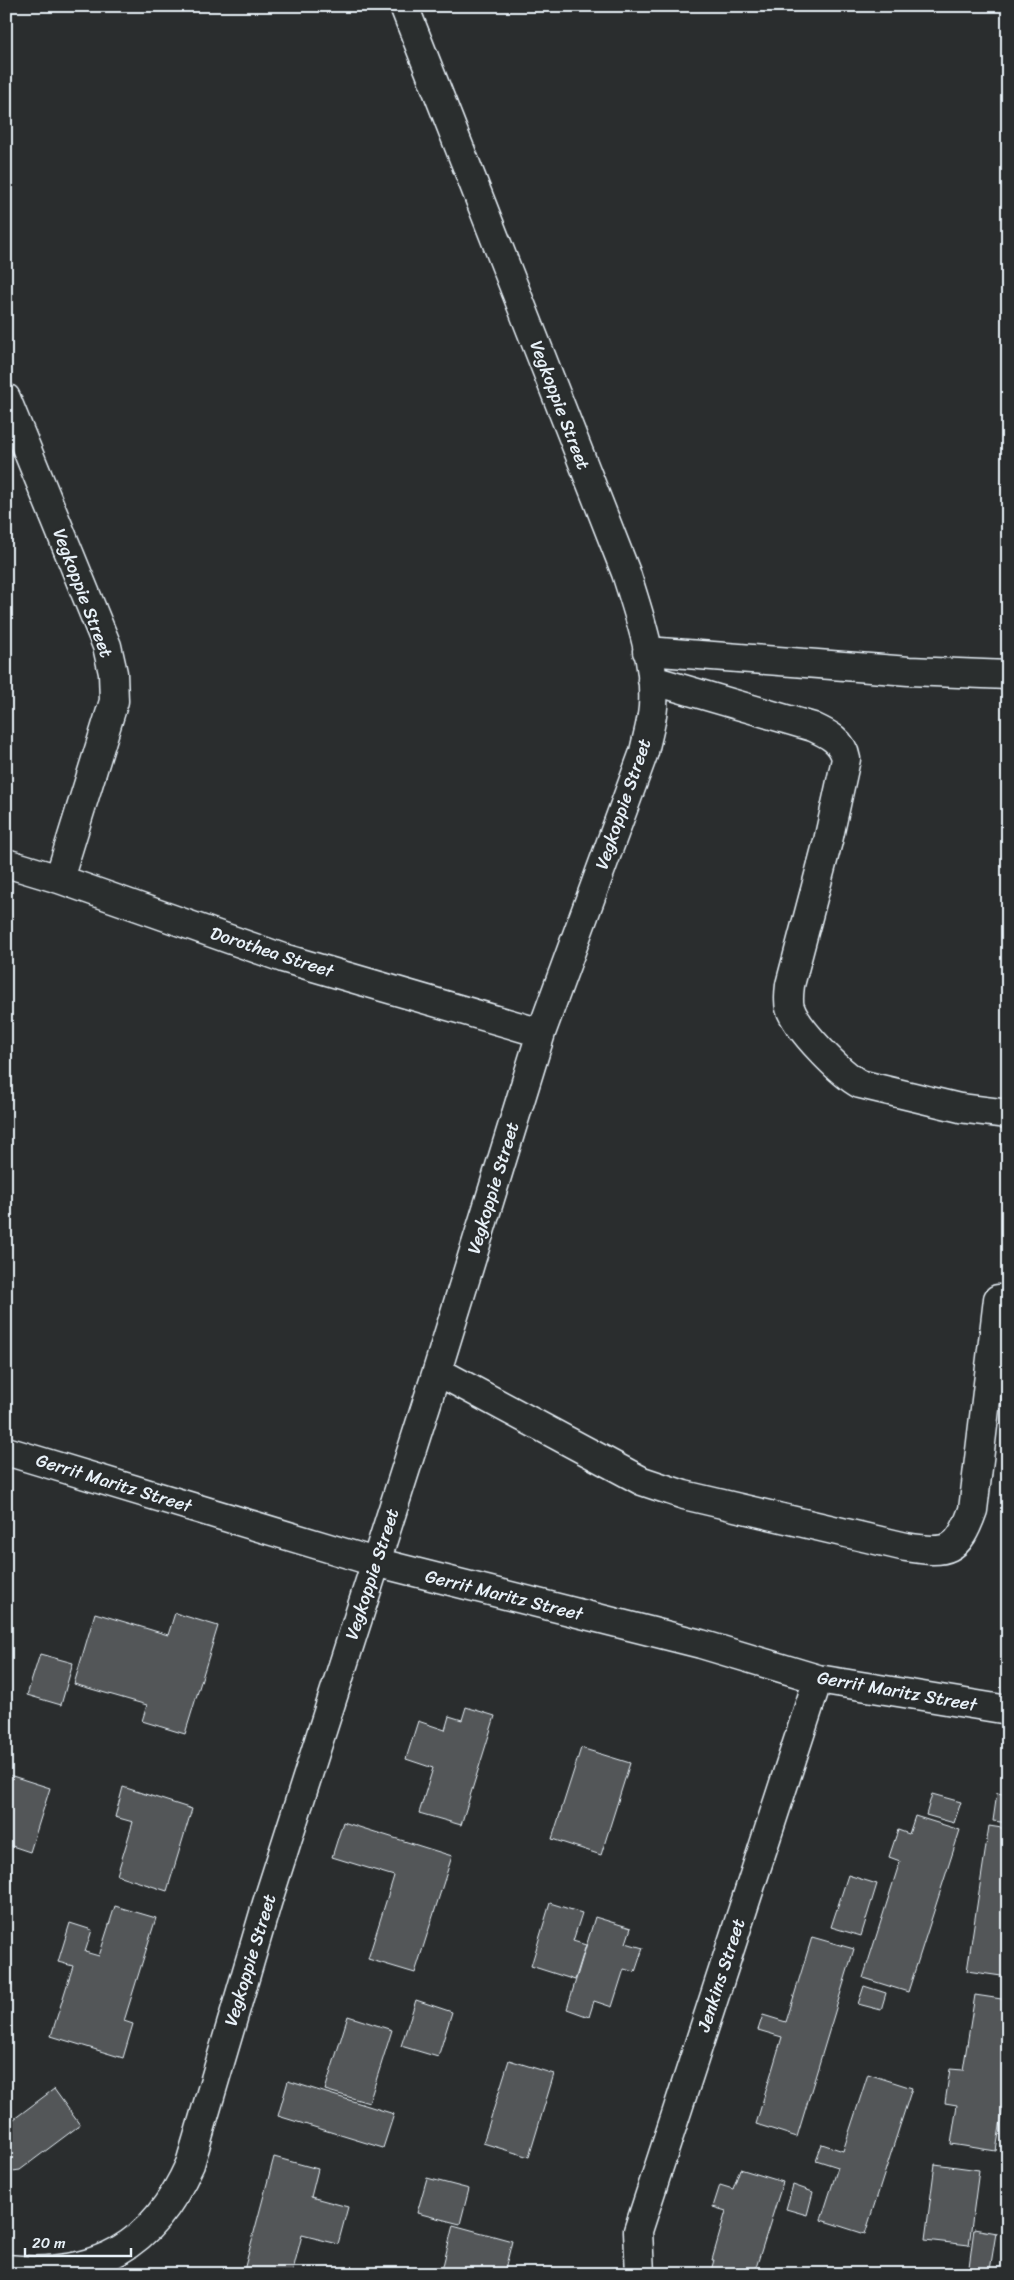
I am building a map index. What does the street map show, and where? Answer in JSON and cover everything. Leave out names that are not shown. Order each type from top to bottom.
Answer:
[{"type":"street","name":"Vegkoppie Street","points":[[6,2269],[60,2270],[96,2262],[117,2252],[141,2235],[160,2216],[178,2189],[190,2164],[267,1903],[541,1033],[644,752],[653,707],[652,680],[647,651],[638,612],[626,574],[404,6]]},
{"type":"street","name":"Vegkoppie Street","points":[[6,398],[107,646],[113,673],[114,701],[59,879]]},
{"type":"street","points":[[647,651],[909,670],[1008,675]]},
{"type":"street","points":[[652,680],[812,727],[834,738],[845,750],[846,759],[828,841],[790,986],[788,1000],[790,1010],[800,1026],[848,1078],[860,1084],[960,1108],[1008,1114]]},
{"type":"street","name":"Dorothea Street","points":[[6,863],[59,879],[283,958],[541,1033]]},
{"type":"street","points":[[436,1371],[642,1481],[684,1495],[906,1547],[935,1552],[950,1547],[960,1539],[973,1510],[998,1299]]},
{"type":"street","name":"Gerrit Maritz Street","points":[[6,1450],[375,1562],[691,1642],[818,1679],[1008,1710]]},
{"type":"street","name":"Jenkins Street","points":[[640,2274],[638,2231],[818,1679]]},
{"type":"building","points":[[95,1613],[168,1635],[175,1613],[218,1626],[185,1734],[142,1721],[147,1705],[74,1684]]},
{"type":"building","points":[[40,1654],[73,1663],[61,1705],[27,1695]]},
{"type":"building","points":[[466,1707],[495,1716],[461,1825],[419,1813],[433,1768],[406,1759],[418,1721],[445,1730],[449,1716],[462,1720]]},
{"type":"building","points":[[581,1748],[630,1763],[601,1855],[552,1839]]},
{"type":"building","points":[[6,1774],[50,1788],[30,1852],[6,1844]]},
{"type":"building","points":[[123,1787],[192,1809],[167,1891],[117,1875],[133,1822],[115,1817]]},
{"type":"building","points":[[997,1793],[1008,1795],[1008,1823],[993,1821]]},
{"type":"building","points":[[932,1794],[961,1802],[954,1823],[926,1815]]},
{"type":"building","points":[[915,1816],[960,1830],[908,1992],[863,1978],[900,1861],[889,1857],[898,1830],[909,1834]]},
{"type":"building","points":[[343,1822],[452,1856],[415,1973],[368,1959],[394,1876],[332,1857]]},
{"type":"building","points":[[989,1826],[1008,1829],[1008,1977],[967,1971]]},
{"type":"building","points":[[848,1875],[877,1884],[861,1936],[831,1927]]},
{"type":"building","points":[[550,1903],[582,1913],[573,1941],[586,1945],[575,1980],[531,1966]]},
{"type":"building","points":[[115,1906],[156,1918],[124,2021],[133,2024],[123,2058],[51,2036],[73,1966],[58,1962],[70,1923],[92,1930],[85,1952],[99,1956]]},
{"type":"building","points":[[595,1917],[631,1928],[626,1943],[643,1948],[635,1972],[624,1969],[612,2007],[594,2001],[589,2017],[567,2009]]},
{"type":"building","points":[[812,1937],[854,1949],[797,2137],[756,2124],[782,2037],[758,2030],[763,2015],[786,2022]]},
{"type":"building","points":[[864,1986],[886,1993],[881,2010],[858,2004]]},
{"type":"building","points":[[975,1995],[1008,2000],[1008,2077],[996,2151],[951,2144],[957,2105],[945,2103],[950,2069],[963,2070]]},
{"type":"building","points":[[416,2000],[452,2012],[438,2057],[401,2046]]},
{"type":"building","points":[[348,2016],[392,2030],[369,2103],[325,2090]]},
{"type":"building","points":[[509,2060],[554,2074],[529,2157],[483,2143]]},
{"type":"building","points":[[868,2074],[912,2088],[865,2234],[821,2220],[838,2167],[816,2160],[822,2144],[843,2151]]},
{"type":"building","points":[[288,2081],[394,2114],[383,2148],[278,2116]]},
{"type":"building","points":[[54,2089],[80,2125],[20,2170],[6,2172],[6,2125]]},
{"type":"building","points":[[274,2157],[318,2169],[311,2197],[348,2207],[338,2244],[302,2235],[292,2274],[243,2274]]},
{"type":"building","points":[[935,2164],[979,2170],[969,2245],[925,2240]]},
{"type":"building","points":[[740,2169],[783,2182],[754,2274],[710,2274],[714,2260],[712,2260],[726,2211],[713,2207],[720,2185],[733,2189]]},
{"type":"building","points":[[427,2178],[469,2189],[460,2224],[417,2213]]},
{"type":"building","points":[[793,2185],[813,2192],[807,2215],[786,2209]]},
{"type":"building","points":[[453,2225],[512,2241],[504,2274],[441,2274]]},
{"type":"building","points":[[974,2229],[996,2233],[990,2270],[969,2267]]}]
